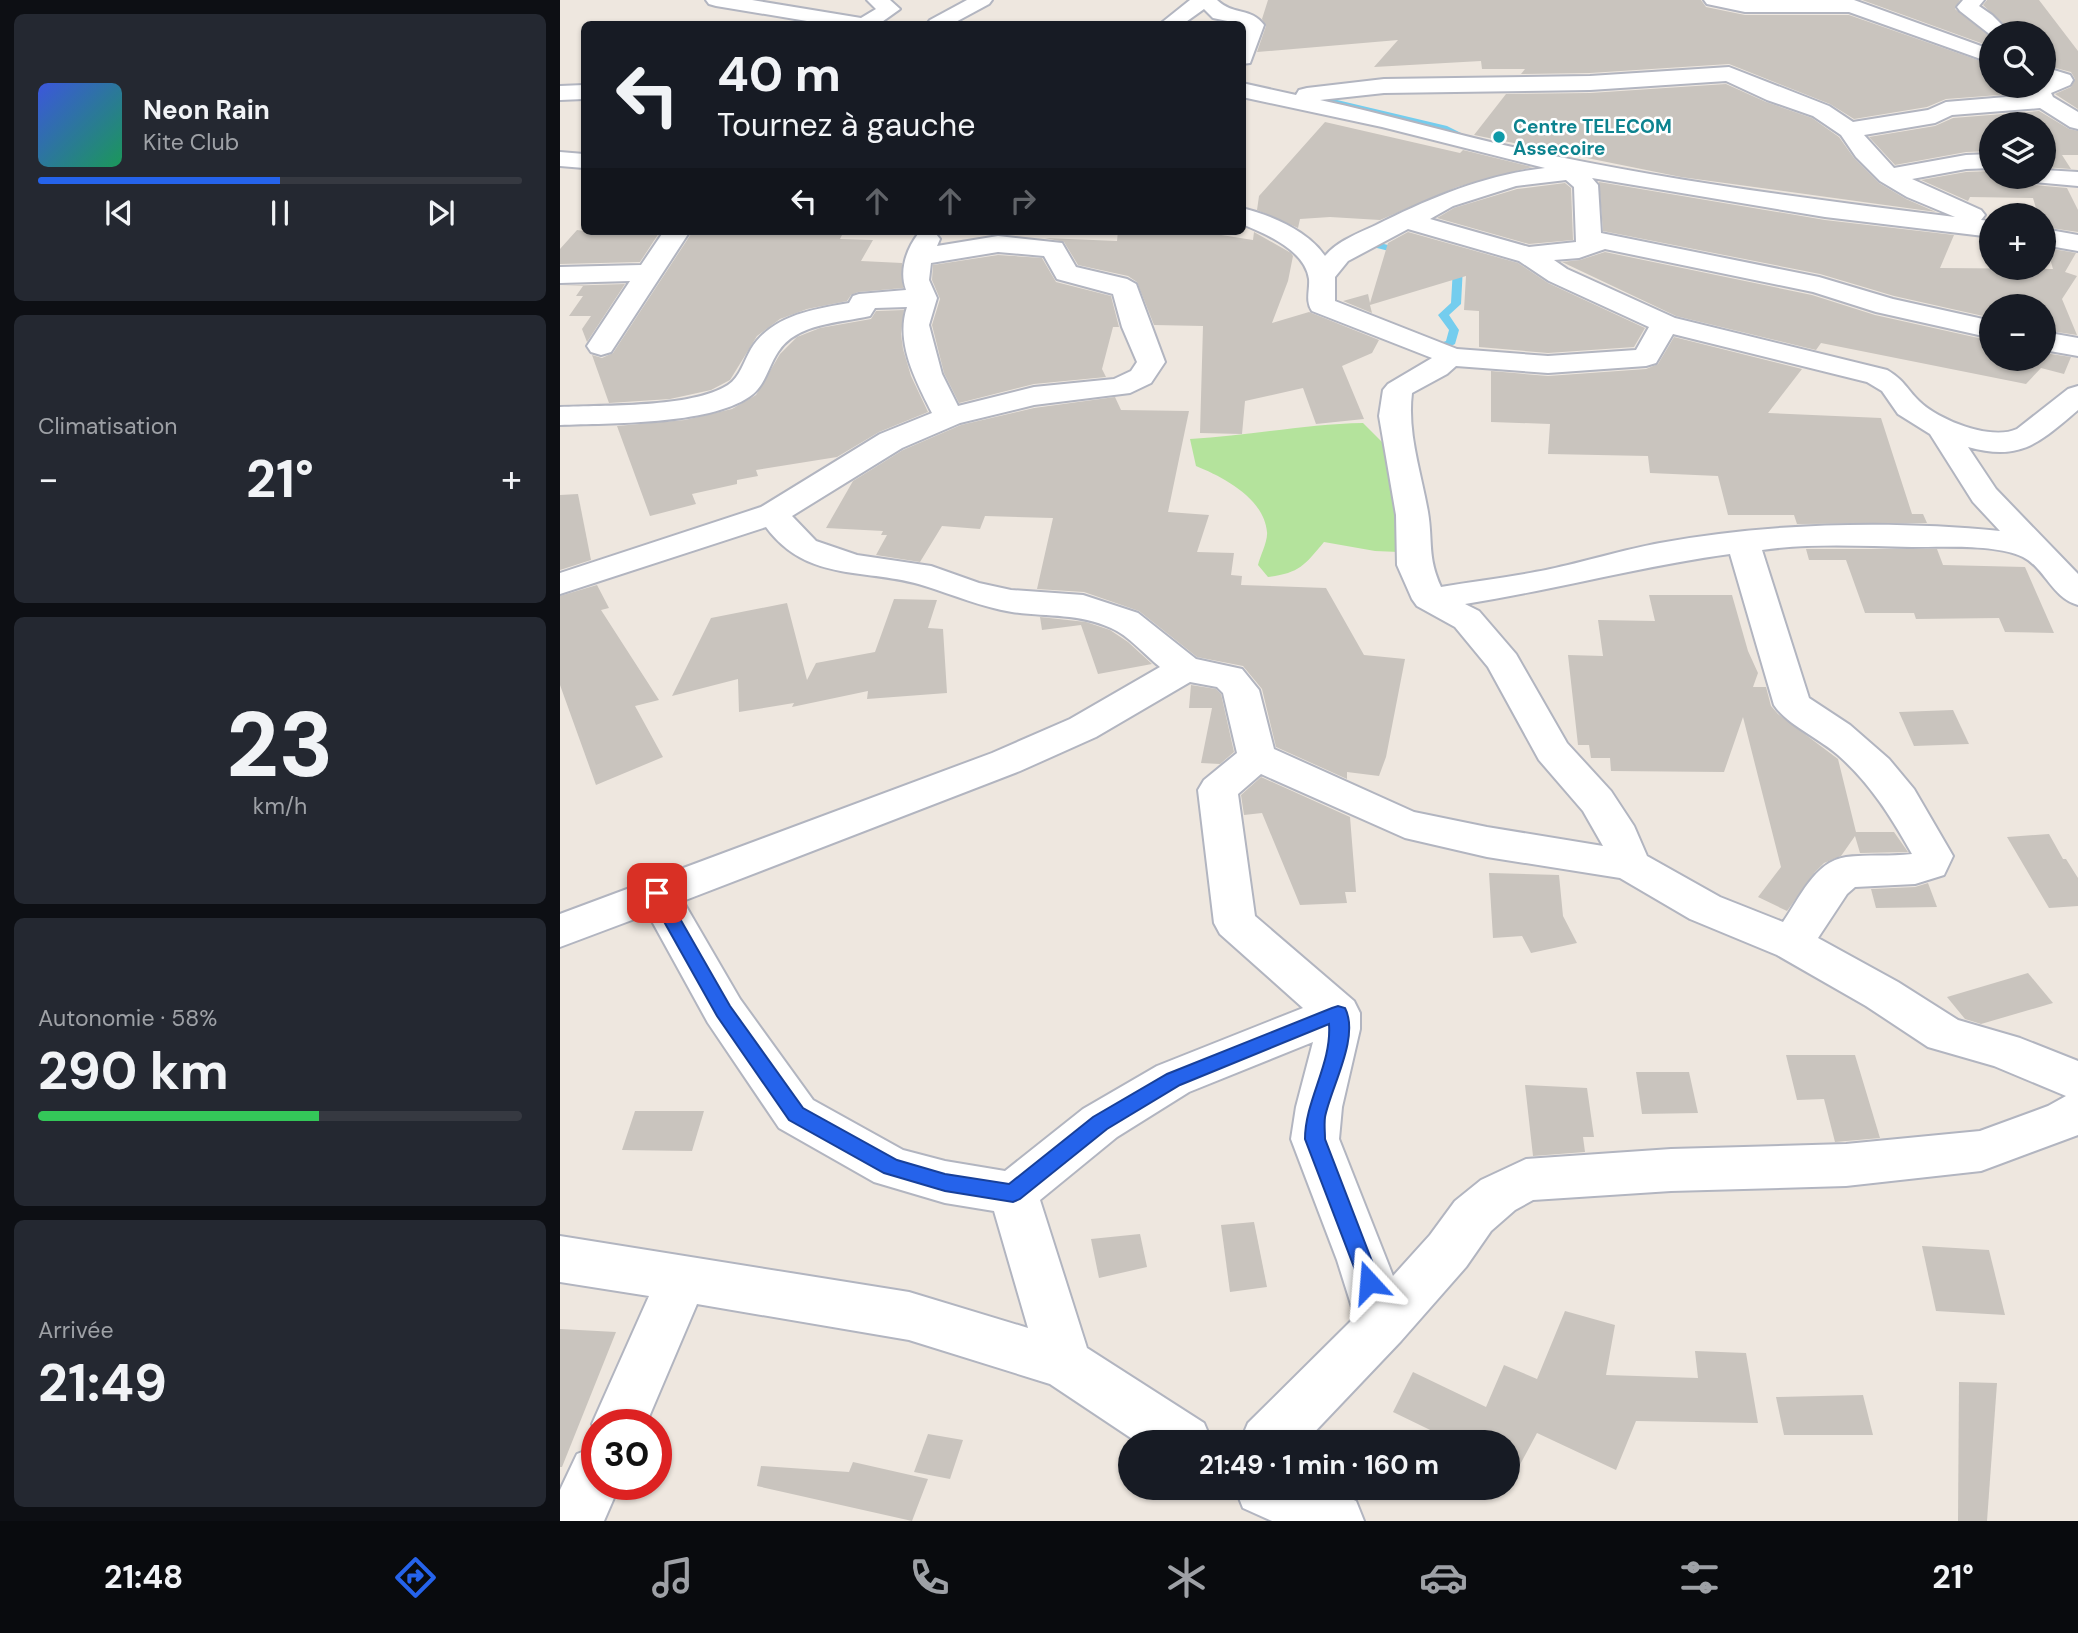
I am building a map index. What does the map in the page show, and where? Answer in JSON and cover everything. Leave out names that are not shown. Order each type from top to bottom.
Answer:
[{"type":"street","points":[[716,0],[750,3],[843,21]]},
{"type":"street","points":[[871,21],[890,9],[877,0]]},
{"type":"street","points":[[943,21],[982,0]]},
{"type":"street","points":[[1174,21],[1205,0],[1220,14],[1249,20],[1254,25],[1246,47]]},
{"type":"street","points":[[1714,0],[1736,5],[1844,3],[1979,52]]},
{"type":"street","points":[[1974,0],[1967,7],[1987,21]]},
{"type":"street","points":[[735,21],[750,3]]},
{"type":"street","points":[[2056,69],[2078,72]]},
{"type":"street","points":[[1284,100],[1331,90],[1384,86],[1590,83],[1729,74],[1774,95],[1821,111],[1849,130],[1864,152],[1889,176],[1916,192],[1965,211],[1979,220]]},
{"type":"street","points":[[1246,91],[1352,114],[1572,169],[1723,195],[1979,226]]},
{"type":"street","points":[[560,93],[581,92]]},
{"type":"street","points":[[2043,98],[2078,122]]},
{"type":"street","points":[[1849,130],[1936,116],[1947,109],[2044,101]]},
{"type":"street","points":[[1252,115],[1352,114]]},
{"type":"street","points":[[560,159],[581,161]]},
{"type":"street","points":[[1889,176],[1979,162]]},
{"type":"street","points":[[1322,277],[1339,255],[1418,213],[1471,190],[1513,179],[1572,169]]},
{"type":"street","points":[[1528,255],[1579,250],[1595,245],[1588,238],[1586,185],[1572,169]]},
{"type":"street","points":[[2056,178],[2078,179]]},
{"type":"street","points":[[1418,213],[1417,223],[1528,255],[1558,275],[1665,324],[1877,376],[1892,385],[1909,408],[1941,428],[1982,441],[2014,442],[2028,436],[2078,395]]},
{"type":"street","points":[[1246,217],[1307,249],[1318,262],[1322,277],[1322,305],[1441,351],[1449,358],[1495,364],[1535,364],[1609,363],[1646,358],[1665,324]]},
{"type":"street","points":[[601,346],[674,235]]},
{"type":"street","points":[[1588,238],[1819,285],[1886,306],[1979,327]]},
{"type":"street","points":[[2056,239],[2078,243]]},
{"type":"street","points":[[560,584],[773,514],[891,441],[949,417],[1034,396],[1120,387],[1142,377],[1151,362],[1136,327],[1126,290],[1117,285],[1066,273],[1053,249],[998,244],[923,248],[916,280],[923,298],[915,325],[927,374],[949,417]]},
{"type":"street","points":[[560,275],[646,274]]},
{"type":"street","points":[[560,416],[717,403],[741,391],[767,344],[781,334],[833,312],[860,310],[863,302],[869,300],[923,298]]},
{"type":"street","points":[[2056,343],[2078,347]]},
{"type":"street","points":[[1449,358],[1398,390],[1394,416],[1412,515],[1414,565],[1429,599],[1467,620],[1503,662],[1553,751],[1597,801],[1620,836],[1630,865]]},
{"type":"street","points":[[1941,428],[1984,495],[2078,594]]},
{"type":"street","points":[[773,514],[788,534],[804,548],[851,564],[931,576],[968,591],[1012,601],[1083,606],[1126,621],[1185,669],[1229,677],[1241,690],[1257,757]]},
{"type":"street","points":[[1429,599],[1544,581],[1661,554],[1743,542],[1836,536],[1961,537],[2007,541],[2036,550]]},
{"type":"street","points":[[1743,542],[1782,678],[1793,705],[1836,731],[1859,750],[1899,797],[1911,822],[1929,844],[1933,856],[1930,864],[1915,869],[1846,872],[1832,883],[1792,943]]},
{"type":"street","points":[[560,931],[1006,762],[1083,728],[1185,669]]},
{"type":"street","points":[[1257,757],[1405,824],[1514,847],[1630,865],[1705,908],[1792,943],[1882,994],[1944,1034],[2004,1051],[2078,1082]]},
{"type":"street","points":[[1257,757],[1218,790],[1235,923],[1338,1013],[1339,1032],[1334,1059],[1315,1118],[1315,1139],[1362,1260],[1382,1324]]},
{"type":"street","points":[[657,893],[724,1011],[796,1114],[891,1167],[945,1182],[1013,1193],[1100,1123],[1173,1079],[1338,1013]]},
{"type":"street","points":[[1279,1430],[1382,1324],[1448,1251],[1473,1216],[1499,1195],[1526,1180],[1658,1171],[1846,1165],[1981,1151],[2065,1119],[2078,1111]]},
{"type":"street","points":[[1013,1193],[1065,1364]]},
{"type":"street","points":[[560,1259],[909,1316],[1065,1364],[1167,1430]]},
{"type":"street","points":[[626,1409],[683,1277]]},
{"type":"street","points":[[575,1521],[585,1500]]},
{"type":"street","points":[[1289,1500],[1335,1521]]},
{"type":"green space","points":[[1363,423],[1414,474],[1399,552],[1375,551],[1324,542],[1300,567],[1268,577],[1258,565],[1267,532],[1258,509],[1230,483],[1196,466],[1190,439]]},
{"type":"building","points":[[1268,0],[1701,0],[1706,7],[1745,15],[1849,15],[1979,60],[1979,97],[1946,99],[1927,107],[1854,119],[1830,104],[1729,64],[1590,73],[1521,74],[1525,69],[1482,69],[1481,61],[1374,67],[1398,40],[1257,52],[1266,26],[1262,19]]},
{"type":"building","points":[[1862,0],[1960,0],[1955,9],[1979,28],[1979,42]]},
{"type":"building","points":[[1987,0],[2039,0],[2055,21],[2000,21],[1983,5]]},
{"type":"building","points":[[2056,22],[2078,51],[2078,109],[2056,95],[2071,87],[2075,79],[2071,72],[2056,68]]},
{"type":"building","points":[[1726,84],[1812,118],[1839,137],[1854,158],[1879,183],[1936,212],[1681,177],[1474,135],[1506,94],[1590,93]]},
{"type":"building","points":[[1979,116],[1979,152],[1895,165],[1869,137],[1935,126],[1953,118]]},
{"type":"building","points":[[2056,121],[2078,131],[2078,155],[2062,155],[2071,169],[2056,168]]},
{"type":"building","points":[[1325,122],[1532,167],[1457,187],[1380,220],[1330,217],[1300,219],[1298,228],[1257,210],[1259,196]]},
{"type":"building","points":[[1979,172],[1979,189],[2067,188],[2078,210],[2078,232],[2056,229],[2056,203],[2034,203],[2033,198],[1970,197],[1968,201],[1921,180]]},
{"type":"building","points":[[1599,182],[1825,220],[1954,235],[1940,268],[1979,268],[1979,280],[2056,280],[2056,250],[2076,253],[2065,272],[2077,276],[2062,299],[2077,335],[2056,332],[2056,294],[1979,294],[1979,315],[1894,296],[1820,274],[1603,231]]},
{"type":"building","points":[[1565,183],[1571,188],[1573,240],[1529,244],[1437,218],[1454,208],[1517,189]]},
{"type":"building","points":[[577,230],[581,231],[581,235],[658,235],[640,262],[560,264],[560,249]]},
{"type":"building","points":[[1254,232],[1291,253],[1293,256],[1288,281],[1272,323],[1309,312],[1379,340],[1372,353],[1342,366],[1364,419],[1316,424],[1303,388],[1245,401],[1242,434],[1200,433],[1203,326],[1154,325],[1137,282],[1128,276],[1078,265],[1064,242],[1045,238],[1117,241],[1118,235],[1221,235],[1253,240]]},
{"type":"building","points":[[1408,232],[1518,263],[1548,283],[1645,328],[1634,347],[1548,353],[1479,347],[1479,311],[1464,310],[1466,276],[1370,305],[1372,313],[1343,301],[1368,294],[1370,303],[1388,243]]},
{"type":"building","points":[[690,235],[842,235],[840,239],[873,240],[861,261],[902,263],[903,288],[858,292],[851,295],[847,301],[807,309],[780,319],[757,336],[730,380],[711,390],[670,399],[609,403],[592,355],[602,358],[613,353]]},
{"type":"building","points":[[1605,252],[1812,295],[1875,315],[1979,338],[1979,371],[2038,371],[2026,384],[1821,343],[1816,350],[1676,316],[1562,262],[1580,260]]},
{"type":"building","points":[[998,255],[1042,258],[1056,282],[1111,296],[1119,327],[1113,327],[1102,369],[1106,377],[1034,384],[959,403],[944,373],[932,325],[940,299],[932,280],[933,265]]},
{"type":"building","points":[[625,284],[587,342],[582,329],[591,316],[569,316],[583,296],[576,296],[583,286],[561,286]]},
{"type":"building","points":[[904,310],[901,334],[903,349],[911,376],[928,412],[879,432],[837,457],[756,470],[758,476],[737,480],[737,484],[692,494],[696,504],[650,516],[617,426],[685,420],[732,409],[756,395],[780,354],[797,337],[820,328],[871,319],[876,311]]},
{"type":"building","points":[[1674,337],[1802,369],[1768,413],[1881,418],[1912,514],[1923,514],[1927,523],[1797,524],[1794,515],[1728,515],[1718,476],[1650,473],[1648,456],[1548,454],[1550,424],[1491,422],[1491,371],[1548,376],[1646,369],[1658,364]]},
{"type":"building","points":[[2056,355],[2071,357],[2064,374],[2052,371],[2056,371]]},
{"type":"building","points":[[1115,397],[1121,410],[1189,411],[1168,512],[1209,515],[1197,552],[1234,553],[1231,575],[1242,576],[1241,585],[1326,588],[1364,655],[1405,659],[1386,757],[1379,776],[1347,772],[1347,779],[1276,747],[1262,689],[1243,666],[1197,657],[1139,611],[1084,592],[1037,589],[1053,518],[985,516],[980,529],[942,526],[920,562],[876,555],[887,535],[881,535],[883,531],[826,528],[853,481],[903,450],[961,425],[1034,408]]},
{"type":"building","points":[[578,494],[591,560],[560,570],[560,495]]},
{"type":"building","points":[[1806,549],[1937,549],[1943,565],[2025,567],[2054,633],[2005,632],[1999,618],[1916,619],[1914,613],[1865,613],[1846,560],[1809,560]]},
{"type":"building","points":[[597,585],[609,608],[601,610],[659,700],[635,706],[663,757],[596,785],[560,685],[560,596]]},
{"type":"building","points":[[1649,595],[1732,595],[1748,651],[1758,673],[1753,687],[1766,687],[1771,706],[1778,714],[1838,759],[1856,832],[1894,832],[1908,852],[1860,853],[1855,836],[1841,856],[1824,863],[1815,872],[1787,911],[1758,897],[1781,867],[1743,717],[1724,772],[1611,771],[1610,758],[1591,758],[1589,745],[1578,745],[1568,655],[1603,656],[1598,620],[1655,621]]},
{"type":"building","points":[[894,599],[937,600],[928,628],[943,629],[947,693],[867,699],[868,691],[792,707],[794,703],[739,712],[738,679],[672,696],[711,618],[787,603],[807,680],[816,663],[875,652]]},
{"type":"building","points":[[1040,617],[1086,622],[1110,630],[1152,664],[1098,674],[1081,625],[1042,630]]},
{"type":"building","points":[[1191,685],[1216,689],[1221,694],[1234,752],[1220,764],[1201,763],[1212,708],[1189,708]]},
{"type":"building","points":[[1953,710],[1969,744],[1914,746],[1899,712]]},
{"type":"building","points":[[1261,777],[1350,817],[1356,892],[1345,892],[1347,903],[1300,905],[1262,813],[1244,815],[1241,795]]},
{"type":"building","points":[[2049,834],[2078,878],[2078,906],[2049,908],[2007,837]]},
{"type":"building","points":[[1489,873],[1559,875],[1563,916],[1577,943],[1531,953],[1522,936],[1493,938]]},
{"type":"building","points":[[1928,883],[1937,907],[1876,908],[1871,889],[1915,887]]},
{"type":"building","points":[[2028,973],[2053,1003],[1981,1024],[1965,1019],[1947,997]]},
{"type":"building","points":[[1786,1055],[1855,1055],[1880,1138],[1835,1142],[1824,1099],[1797,1100]]},
{"type":"building","points":[[1636,1072],[1689,1072],[1698,1113],[1642,1114]]},
{"type":"building","points":[[1525,1085],[1587,1088],[1594,1137],[1583,1137],[1585,1152],[1533,1156]]},
{"type":"building","points":[[635,1111],[704,1111],[692,1151],[622,1150]]},
{"type":"building","points":[[1254,1222],[1267,1287],[1230,1292],[1221,1225]]},
{"type":"building","points":[[1140,1234],[1147,1267],[1099,1278],[1091,1239]]},
{"type":"building","points":[[1922,1246],[1989,1250],[2005,1315],[1936,1311]]},
{"type":"building","points":[[1565,1311],[1615,1325],[1606,1375],[1698,1378],[1695,1351],[1746,1353],[1758,1423],[1636,1421],[1616,1470],[1537,1433],[1520,1465],[1520,1430],[1430,1430],[1393,1412],[1413,1372],[1486,1407],[1504,1365],[1537,1379]]},
{"type":"building","points":[[560,1329],[616,1332],[585,1409],[581,1409],[581,1420],[560,1467]]},
{"type":"building","points":[[1959,1382],[1997,1383],[1987,1521],[1958,1521]]},
{"type":"building","points":[[1863,1395],[1873,1435],[1784,1435],[1776,1397]]},
{"type":"building","points":[[928,1434],[963,1440],[950,1479],[914,1472]]},
{"type":"building","points":[[853,1462],[928,1479],[912,1521],[757,1486],[761,1466],[849,1472]]},
{"type":"waterway","points":[[1316,97],[1444,128],[1473,141]]},
{"type":"waterway","points":[[1364,242],[1405,252]]},
{"type":"waterway","points":[[1428,342],[1445,346],[1451,342],[1454,330],[1443,315],[1456,304],[1458,266],[1452,265]]},
{"type":"place","name":"Centre TELECOM Assecoire","points":[[1499,137]]},
{"type":"route","points":[[657,893],[724,1011],[796,1114],[891,1167],[945,1182],[1013,1193],[1100,1123],[1173,1079],[1338,1013],[1339,1032],[1334,1059],[1315,1118],[1315,1139],[1369,1282]]}]
